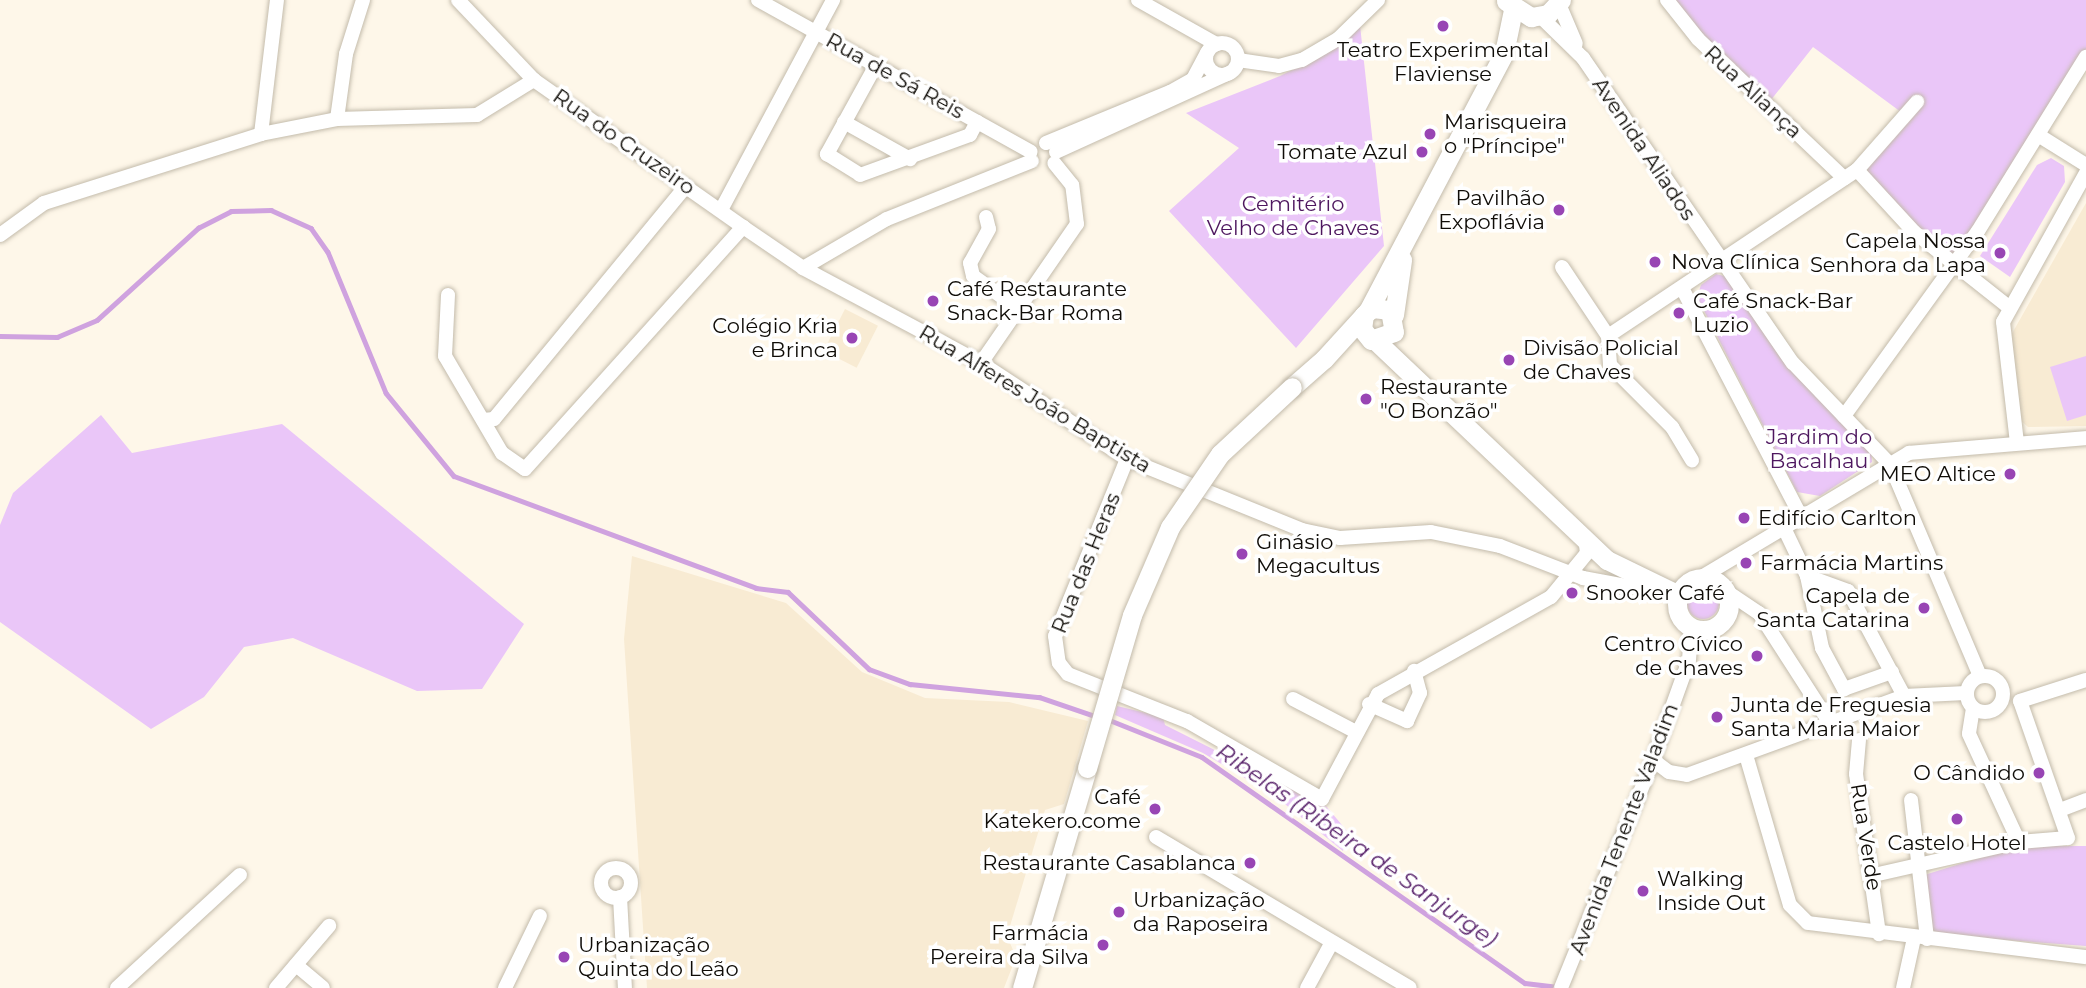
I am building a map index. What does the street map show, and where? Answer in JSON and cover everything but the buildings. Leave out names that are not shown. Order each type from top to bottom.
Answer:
[{"type":"main road","points":[[1023,988],[1132,615],[1164,539],[1220,454],[1324,359],[1366,313],[1406,243],[1504,53],[1536,17],[1560,2]]},
{"type":"main road","points":[[1504,53],[1509,5],[1536,17]]},
{"type":"main road","points":[[1324,359],[1374,341],[1395,321],[1406,243]]},
{"type":"main road","points":[[1416,374],[1395,321],[1379,306],[1366,313],[1362,329],[1416,374],[1617,567],[1678,599],[1691,628],[1707,630],[1722,622],[1729,607],[1726,591],[1696,579],[1640,566],[1584,534]]},
{"type":"main road","points":[[1678,599],[1696,579]]},
{"type":"main road","points":[[1032,954],[1038,988]]},
{"type":"street","points":[[261,134],[277,0]]},
{"type":"street","points":[[337,119],[346,54],[363,0]]},
{"type":"street","name":"Rua do Cruzeiro","points":[[458,0],[534,80],[803,268]]},
{"type":"street","name":"Rua de Sá Reis","points":[[758,0],[977,122],[1031,157]]},
{"type":"street","points":[[721,209],[833,0]]},
{"type":"street","points":[[1138,0],[1211,49],[1231,45],[1238,60]]},
{"type":"street","points":[[1238,60],[1279,66],[1302,60],[1338,38],[1378,0]]},
{"type":"street","name":"Rua Aliança","points":[[1667,0],[1698,39],[1844,178]]},
{"type":"street","points":[[1560,2],[1583,58]]},
{"type":"street","points":[[1536,17],[1583,58]]},
{"type":"street","points":[[1211,49],[1213,72],[1229,74]]},
{"type":"street","points":[[1031,157],[1045,168],[1052,153],[1193,79],[1211,49]]},
{"type":"street","points":[[1844,416],[1953,264],[2086,57]]},
{"type":"street","name":"Avenida Aliados","points":[[1583,58],[1706,241],[1793,363],[1890,464]]},
{"type":"street","points":[[803,268],[887,219],[1031,157],[1052,153],[1229,74],[1238,60]]},
{"type":"street","points":[[876,65],[828,149],[830,159],[864,176],[970,135],[977,122]]},
{"type":"street","points":[[0,235],[18,219],[44,203],[261,134],[337,119],[477,115],[534,80]]},
{"type":"street","points":[[1608,336],[1857,170],[1917,102]]},
{"type":"street","points":[[844,122],[910,159]]},
{"type":"street","points":[[2038,135],[2086,165]]},
{"type":"street","points":[[981,363],[1077,224],[1073,185],[1052,153]]},
{"type":"street","points":[[1857,170],[1953,264],[2010,308]]},
{"type":"street","points":[[2017,443],[2001,338],[2010,308],[2086,173]]},
{"type":"street","points":[[483,420],[495,419],[686,186]]},
{"type":"street","points":[[986,217],[989,229],[970,263],[973,276],[1019,309]]},
{"type":"street","points":[[448,295],[444,356],[502,453],[525,469],[743,227]]},
{"type":"street","name":"Avenida Aliados","points":[[1705,272],[1706,241]]},
{"type":"street","points":[[1562,267],[1608,336],[1610,365],[1672,427],[1692,460]]},
{"type":"street","name":"Rua Alferes João Baptista","points":[[803,268],[981,363],[1127,459],[1302,530],[1340,538],[1431,531],[1500,546],[1571,574],[1653,590],[1678,599]]},
{"type":"street","points":[[1682,288],[1802,519]]},
{"type":"street","points":[[1696,579],[1784,530],[1890,464],[1927,448],[2086,438]]},
{"type":"street","name":"Rua das Heras","points":[[1127,459],[1055,636],[1059,663],[1068,674],[1187,721],[1322,799],[1356,732]]},
{"type":"street","points":[[1890,464],[1980,676]]},
{"type":"street","points":[[1784,530],[1807,576],[1822,648],[1844,689],[1892,672]]},
{"type":"street","points":[[1293,699],[1356,732],[1369,704],[1414,671],[1528,614],[1571,574],[1587,553],[1584,534]]},
{"type":"street","points":[[1807,576],[1848,591],[1904,696]]},
{"type":"street","points":[[1726,591],[1759,613],[1830,723]]},
{"type":"street","name":"Avenida Tenente Valadim","points":[[1561,988],[1610,877],[1653,760],[1689,660],[1691,628]]},
{"type":"street","points":[[1369,704],[1408,721],[1420,694],[1414,671]]},
{"type":"street","points":[[1653,760],[1683,775],[1746,755],[1904,696],[1966,693],[1980,676]]},
{"type":"street","points":[[1980,676],[1996,679],[2003,695],[2020,701],[2086,680]]},
{"type":"street","points":[[1966,693],[1973,708],[1969,734],[2019,842]]},
{"type":"street","points":[[1973,708],[1994,709],[2003,695]]},
{"type":"street","points":[[1874,875],[1921,867],[2019,842],[2068,838],[2020,701]]},
{"type":"street","name":"Rua Verde","points":[[1859,740],[1856,774],[1874,875],[1879,934]]},
{"type":"street","points":[[1746,755],[1790,905],[1823,928],[2086,957]]},
{"type":"street","points":[[1903,988],[1920,938],[1921,867],[1910,800]]},
{"type":"street","points":[[2060,810],[2086,800]]},
{"type":"street","points":[[1156,837],[1410,988]]},
{"type":"street","points":[[117,988],[240,875]]},
{"type":"street","points":[[620,897],[625,988]]},
{"type":"street","points":[[505,988],[540,916]]},
{"type":"street","points":[[276,988],[329,926]]},
{"type":"street","points":[[1307,988],[1332,942]]},
{"type":"street","points":[[296,965],[323,988]]},
{"type":"shaded area","points":[[2086,203],[2086,426],[2028,427],[2020,420],[2010,337]]},
{"type":"shaded area","name":"Colégio Kria e Brinca","points":[[845,309],[878,326],[857,368],[824,351]]},
{"type":"shaded area","points":[[632,556],[786,603],[862,672],[925,698],[1009,702],[1088,721],[1064,804],[1045,810],[1007,936],[1016,957],[1004,988],[647,988],[624,639]]},
{"type":"green space","points":[[1667,0],[2086,0],[2086,53],[1953,264],[1862,175],[1905,115],[1813,47],[1767,105]]},
{"type":"green space","name":"Cemitério Velho de Chaves","points":[[1360,25],[1384,246],[1296,348],[1169,211],[1239,148],[1186,113],[1280,76],[1328,52]]},
{"type":"green space","points":[[2051,158],[2064,166],[2065,182],[2010,277],[1980,256],[2037,165]]},
{"type":"green space","name":"Jardim do Bacalhau","points":[[1716,274],[1728,277],[1871,447],[1872,462],[1820,496],[1797,492],[1697,297],[1701,285]]},
{"type":"green space","points":[[2086,356],[2086,415],[2067,421],[2050,367]]},
{"type":"green space","points":[[101,415],[132,453],[282,424],[524,624],[482,689],[417,691],[293,638],[244,647],[204,697],[151,729],[0,622],[0,525],[13,493]]},
{"type":"green space","points":[[1703,587],[1714,592],[1719,603],[1714,614],[1703,619],[1692,614],[1687,603],[1692,592]]},
{"type":"green space","points":[[1117,706],[1163,717],[1165,725],[1326,806],[1347,831],[1343,851],[1275,796],[1203,753],[1115,715]]},
{"type":"green space","points":[[2018,846],[2086,846],[2086,946],[1926,934],[1921,876]]},
{"type":"waterway","name":"Ribelas (Ribeira de Sanjurge)","points":[[0,336],[57,337],[97,320],[198,228],[231,211],[271,210],[311,228],[328,252],[386,393],[454,476],[756,588],[788,592],[869,669],[910,684],[1039,697],[1098,717]]},
{"type":"waterway","name":"Ribelas (Ribeira de Sanjurge)","points":[[1107,719],[1202,757],[1525,983],[1558,987]]},
{"type":"place","name":"Teatro Experimental Flaviense","points":[[1443,26]]},
{"type":"place","name":"Marisqueira o \"Príncipe\"","points":[[1430,134]]},
{"type":"place","name":"Tomate Azul","points":[[1422,152]]},
{"type":"place","name":"Pavilhão Expoflávia","points":[[1559,210]]},
{"type":"place","name":"Capela Nossa Senhora da Lapa","points":[[2000,253]]},
{"type":"place","name":"Nova Clínica","points":[[1655,262]]},
{"type":"place","name":"Café Restaurante Snack-Bar Roma","points":[[933,301]]},
{"type":"place","name":"Café Snack-Bar Luzio","points":[[1679,313]]},
{"type":"place","name":"Colégio Kria e Brinca","points":[[852,338]]},
{"type":"place","name":"Divisão Policial de Chaves","points":[[1509,360]]},
{"type":"place","name":"Restaurante \"O Bonzão\"","points":[[1366,399]]},
{"type":"place","name":"MEO Altice","points":[[2010,474]]},
{"type":"place","name":"Edifício Carlton","points":[[1744,518]]},
{"type":"place","name":"Ginásio Megacultus","points":[[1242,554]]},
{"type":"place","name":"Farmácia Martins","points":[[1746,563]]},
{"type":"place","name":"Snooker Café","points":[[1572,593]]},
{"type":"place","name":"Capela de Santa Catarina","points":[[1924,608]]},
{"type":"place","name":"Centro Cívico de Chaves","points":[[1757,656]]},
{"type":"place","name":"Junta de Freguesia Santa Maria Maior","points":[[1717,717]]},
{"type":"place","name":"O Cândido","points":[[2039,773]]},
{"type":"place","name":"Café Katekero.come","points":[[1155,809]]},
{"type":"place","name":"Castelo Hotel","points":[[1957,819]]},
{"type":"place","name":"Restaurante Casablanca","points":[[1250,863]]},
{"type":"place","name":"Walking Inside Out","points":[[1643,891]]},
{"type":"place","name":"Urbanização da Raposeira","points":[[1119,912]]},
{"type":"place","name":"Farmácia Pereira da Silva","points":[[1103,945]]},
{"type":"place","name":"Urbanização Quinta do Leão","points":[[564,957]]}]
